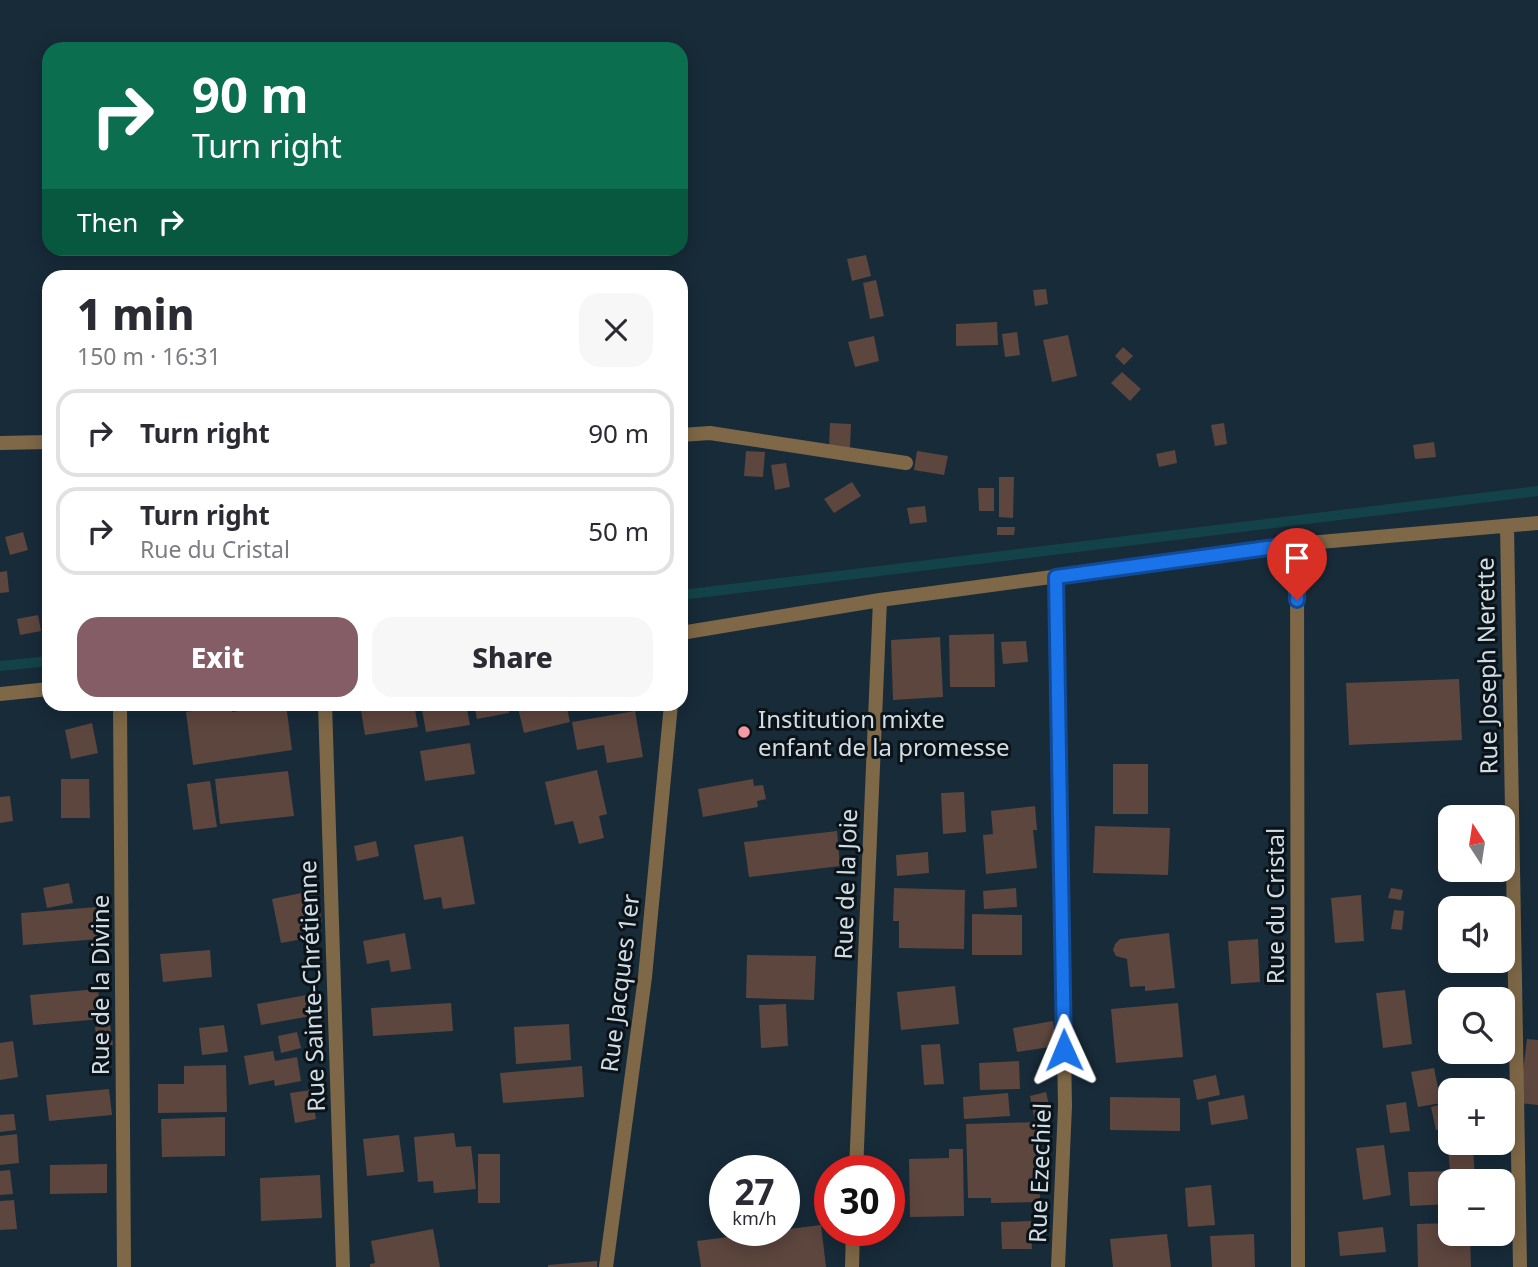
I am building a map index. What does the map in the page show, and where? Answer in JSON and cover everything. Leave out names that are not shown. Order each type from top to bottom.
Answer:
[{"type":"street","points":[[688,435],[710,433],[906,463]]},
{"type":"street","points":[[0,443],[42,442]]},
{"type":"street","points":[[688,632],[880,600],[1297,544],[1538,523]]},
{"type":"street","name":"Rue Joseph Nerette","points":[[1507,526],[1520,1267]]},
{"type":"street","name":"Rue du Cristal","points":[[1297,544],[1298,1267]]},
{"type":"street","name":"Rue Ezechiel","points":[[1056,577],[1065,1106],[1058,1267]]},
{"type":"street","name":"Rue de la Joie","points":[[857,1155],[880,600]]},
{"type":"street","points":[[0,694],[42,690]]},
{"type":"street","name":"Rue de la Divine","points":[[120,711],[124,1267]]},
{"type":"street","name":"Rue Sainte-Chrétienne","points":[[325,711],[343,1267]]},
{"type":"street","name":"Rue Jacques 1er","points":[[606,1267],[645,977],[670,711]]},
{"type":"street","points":[[852,1267],[853,1246]]},
{"type":"building","points":[[866,255],[871,276],[852,281],[847,259]]},
{"type":"building","points":[[876,280],[884,316],[870,319],[863,283]]},
{"type":"building","points":[[1046,289],[1048,304],[1035,306],[1033,290]]},
{"type":"building","points":[[997,322],[998,345],[956,346],[956,324]]},
{"type":"building","points":[[1017,332],[1020,355],[1005,357],[1002,334]]},
{"type":"building","points":[[1068,335],[1077,376],[1052,382],[1043,340]]},
{"type":"building","points":[[874,336],[879,361],[855,367],[848,342]]},
{"type":"building","points":[[1123,347],[1133,356],[1124,365],[1115,356]]},
{"type":"building","points":[[1122,372],[1141,389],[1130,401],[1111,383]]},
{"type":"building","points":[[830,423],[851,424],[850,448],[829,448]]},
{"type":"building","points":[[1224,423],[1227,444],[1215,446],[1211,425]]},
{"type":"building","points":[[1434,442],[1436,457],[1415,459],[1413,445]]},
{"type":"building","points":[[1175,450],[1177,463],[1159,467],[1156,454]]},
{"type":"building","points":[[746,451],[765,452],[763,477],[744,476]]},
{"type":"building","points":[[917,451],[948,456],[944,475],[914,470]]},
{"type":"building","points":[[786,463],[790,487],[775,490],[771,465]]},
{"type":"building","points":[[999,477],[1014,477],[1013,518],[999,517]]},
{"type":"building","points":[[852,482],[861,496],[834,513],[824,499]]},
{"type":"building","points":[[978,488],[994,488],[994,511],[979,511]]},
{"type":"building","points":[[925,506],[927,522],[910,524],[907,508]]},
{"type":"building","points":[[997,527],[1015,527],[1014,535],[997,535]]},
{"type":"building","points":[[23,532],[28,550],[10,555],[5,537]]},
{"type":"building","points":[[7,571],[9,592],[0,593],[0,572]]},
{"type":"building","points":[[38,615],[41,631],[20,635],[17,619]]},
{"type":"building","points":[[994,634],[995,687],[950,687],[949,635]]},
{"type":"building","points":[[940,637],[943,697],[893,700],[891,640]]},
{"type":"building","points":[[1026,641],[1028,662],[1003,664],[1001,642]]},
{"type":"building","points":[[1459,679],[1462,740],[1349,745],[1346,683]]},
{"type":"building","points":[[287,711],[292,750],[193,765],[186,712]]},
{"type":"building","points":[[361,711],[415,711],[418,727],[365,735]]},
{"type":"building","points":[[422,711],[467,711],[470,725],[426,732]]},
{"type":"building","points":[[475,711],[509,713],[477,719]]},
{"type":"building","points":[[519,711],[568,711],[570,722],[524,733]]},
{"type":"building","points":[[635,711],[643,757],[607,763],[604,745],[577,750],[572,722]]},
{"type":"building","points":[[92,723],[98,753],[71,759],[65,730]]},
{"type":"building","points":[[470,743],[475,774],[425,781],[420,751]]},
{"type":"building","points":[[1113,764],[1148,764],[1148,814],[1113,814]]},
{"type":"building","points":[[597,770],[607,814],[599,816],[604,838],[579,844],[573,821],[555,825],[545,782]]},
{"type":"building","points":[[288,771],[294,816],[220,824],[215,779]]},
{"type":"building","points":[[61,779],[89,779],[90,818],[61,818]]},
{"type":"building","points":[[753,779],[754,786],[763,785],[766,799],[757,801],[758,807],[703,817],[698,789]]},
{"type":"building","points":[[210,781],[217,827],[193,830],[187,784]]},
{"type":"building","points":[[964,792],[966,832],[943,834],[941,793]]},
{"type":"building","points":[[10,796],[13,821],[0,823],[0,797]]},
{"type":"building","points":[[1035,806],[1037,830],[1033,830],[1037,868],[986,874],[983,835],[993,834],[991,811]]},
{"type":"building","points":[[1095,826],[1170,828],[1168,875],[1093,873]]},
{"type":"building","points":[[837,831],[840,866],[749,877],[744,842]]},
{"type":"building","points":[[463,836],[475,904],[443,909],[441,897],[424,900],[414,845]]},
{"type":"building","points":[[376,841],[379,856],[357,861],[354,846]]},
{"type":"building","points":[[928,852],[929,873],[897,876],[896,855]]},
{"type":"building","points":[[69,883],[73,903],[47,908],[43,888]]},
{"type":"building","points":[[894,888],[965,890],[964,949],[899,948],[899,921],[893,921]]},
{"type":"building","points":[[1016,888],[1017,907],[984,909],[983,891]]},
{"type":"building","points":[[1391,888],[1403,890],[1401,900],[1388,898]]},
{"type":"building","points":[[316,890],[322,922],[301,926],[303,939],[281,943],[272,899]]},
{"type":"building","points":[[1361,895],[1364,941],[1335,943],[1331,898]]},
{"type":"building","points":[[97,907],[99,939],[23,945],[21,913]]},
{"type":"building","points":[[1394,910],[1404,911],[1402,930],[1391,929]]},
{"type":"building","points":[[972,914],[1022,915],[1022,955],[972,955]]},
{"type":"building","points":[[405,933],[411,969],[391,972],[389,960],[367,964],[363,941]]},
{"type":"building","points":[[1169,933],[1175,988],[1145,991],[1145,986],[1130,987],[1127,959],[1116,956],[1113,950],[1115,944],[1120,939]]},
{"type":"building","points":[[1258,939],[1260,982],[1231,984],[1228,941]]},
{"type":"building","points":[[210,950],[212,977],[163,982],[160,954]]},
{"type":"building","points":[[747,955],[816,956],[814,1000],[746,998]]},
{"type":"building","points":[[955,986],[959,1024],[901,1030],[897,992]]},
{"type":"building","points":[[98,989],[101,1019],[33,1025],[30,995]]},
{"type":"building","points":[[1405,990],[1412,1044],[1383,1048],[1376,993]]},
{"type":"building","points":[[318,993],[322,1014],[261,1025],[257,1004]]},
{"type":"building","points":[[451,1003],[453,1031],[373,1036],[371,1008]]},
{"type":"building","points":[[1178,1003],[1183,1057],[1116,1063],[1111,1009]]},
{"type":"building","points":[[786,1004],[788,1046],[761,1048],[759,1005]]},
{"type":"building","points":[[1053,1021],[1057,1046],[1017,1052],[1013,1028]]},
{"type":"building","points":[[569,1024],[571,1060],[516,1064],[514,1027]]},
{"type":"building","points":[[110,1025],[113,1045],[98,1047],[95,1027]]},
{"type":"building","points":[[224,1025],[228,1052],[202,1055],[199,1028]]},
{"type":"building","points":[[297,1032],[301,1048],[281,1053],[278,1036]]},
{"type":"building","points":[[1527,1039],[1538,1040],[1538,1105],[1519,1103]]},
{"type":"building","points":[[13,1041],[18,1077],[0,1080],[0,1043]]},
{"type":"building","points":[[940,1044],[944,1084],[924,1085],[921,1045]]},
{"type":"building","points":[[273,1051],[275,1061],[297,1057],[301,1081],[275,1086],[274,1080],[249,1085],[244,1056]]},
{"type":"building","points":[[1019,1061],[1020,1089],[980,1090],[979,1063]]},
{"type":"building","points":[[226,1065],[227,1112],[158,1113],[158,1084],[184,1084],[184,1066]]},
{"type":"building","points":[[582,1066],[584,1097],[503,1103],[500,1073]]},
{"type":"building","points":[[1434,1068],[1438,1104],[1418,1107],[1411,1072]]},
{"type":"building","points":[[1216,1075],[1220,1095],[1197,1100],[1193,1080]]},
{"type":"building","points":[[109,1089],[112,1115],[49,1121],[46,1095]]},
{"type":"building","points":[[311,1090],[316,1119],[295,1123],[290,1093]]},
{"type":"building","points":[[1046,1092],[1051,1114],[1034,1117],[1030,1096]]},
{"type":"building","points":[[1008,1093],[1010,1116],[964,1119],[963,1097]]},
{"type":"building","points":[[1244,1095],[1248,1119],[1211,1125],[1208,1102]]},
{"type":"building","points":[[1110,1097],[1180,1098],[1180,1131],[1110,1130]]},
{"type":"building","points":[[1406,1102],[1410,1131],[1390,1133],[1386,1105]]},
{"type":"building","points":[[1438,1105],[1438,1130],[1436,1130],[1431,1107]]},
{"type":"building","points":[[14,1114],[16,1130],[0,1132],[0,1115]]},
{"type":"building","points":[[225,1117],[225,1156],[162,1157],[161,1119]]},
{"type":"building","points":[[1039,1122],[1040,1202],[991,1203],[991,1198],[968,1198],[966,1124]]},
{"type":"building","points":[[454,1133],[456,1147],[471,1146],[476,1189],[434,1193],[433,1181],[418,1182],[414,1137]]},
{"type":"building","points":[[17,1134],[19,1163],[0,1165],[0,1136]]},
{"type":"building","points":[[399,1135],[404,1172],[367,1176],[363,1139]]},
{"type":"building","points":[[1384,1145],[1391,1195],[1363,1200],[1356,1148]]},
{"type":"building","points":[[949,1149],[963,1149],[964,1216],[910,1217],[909,1159],[949,1158]]},
{"type":"building","points":[[478,1154],[500,1154],[500,1203],[478,1203]]},
{"type":"building","points":[[1449,1155],[1474,1155],[1474,1169],[1450,1169]]},
{"type":"building","points":[[107,1164],[107,1193],[50,1194],[50,1165]]},
{"type":"building","points":[[10,1170],[13,1194],[0,1195],[0,1171]]},
{"type":"building","points":[[1438,1171],[1438,1205],[1410,1206],[1408,1172]]},
{"type":"building","points":[[320,1175],[322,1218],[261,1221],[260,1178]]},
{"type":"building","points":[[1211,1185],[1215,1225],[1188,1227],[1185,1188]]},
{"type":"building","points":[[14,1200],[17,1229],[0,1230],[0,1201]]},
{"type":"building","points":[[1031,1221],[1032,1249],[1002,1249],[1001,1222]]},
{"type":"building","points":[[1438,1223],[1438,1246],[1470,1246],[1471,1267],[1418,1267],[1417,1224]]},
{"type":"building","points":[[814,1226],[814,1246],[824,1246],[826,1267],[701,1267],[697,1241],[709,1239],[709,1246],[800,1246],[800,1228]]},
{"type":"building","points":[[1383,1227],[1386,1252],[1340,1256],[1338,1232]]},
{"type":"building","points":[[433,1229],[440,1267],[370,1267],[370,1264],[375,1263],[371,1241]]},
{"type":"building","points":[[1167,1234],[1171,1267],[1113,1267],[1110,1239]]},
{"type":"building","points":[[1254,1234],[1255,1267],[1212,1267],[1210,1236]]},
{"type":"building","points":[[597,1261],[597,1267],[548,1267],[548,1265]]},
{"type":"waterway","points":[[688,594],[1538,491]]},
{"type":"waterway","points":[[0,666],[42,662]]},
{"type":"place","name":"Institution mixte enfant de la promesse","points":[[744,732]]},
{"type":"route","points":[[1064,1050],[1056,577],[1297,544],[1297,600]]}]
